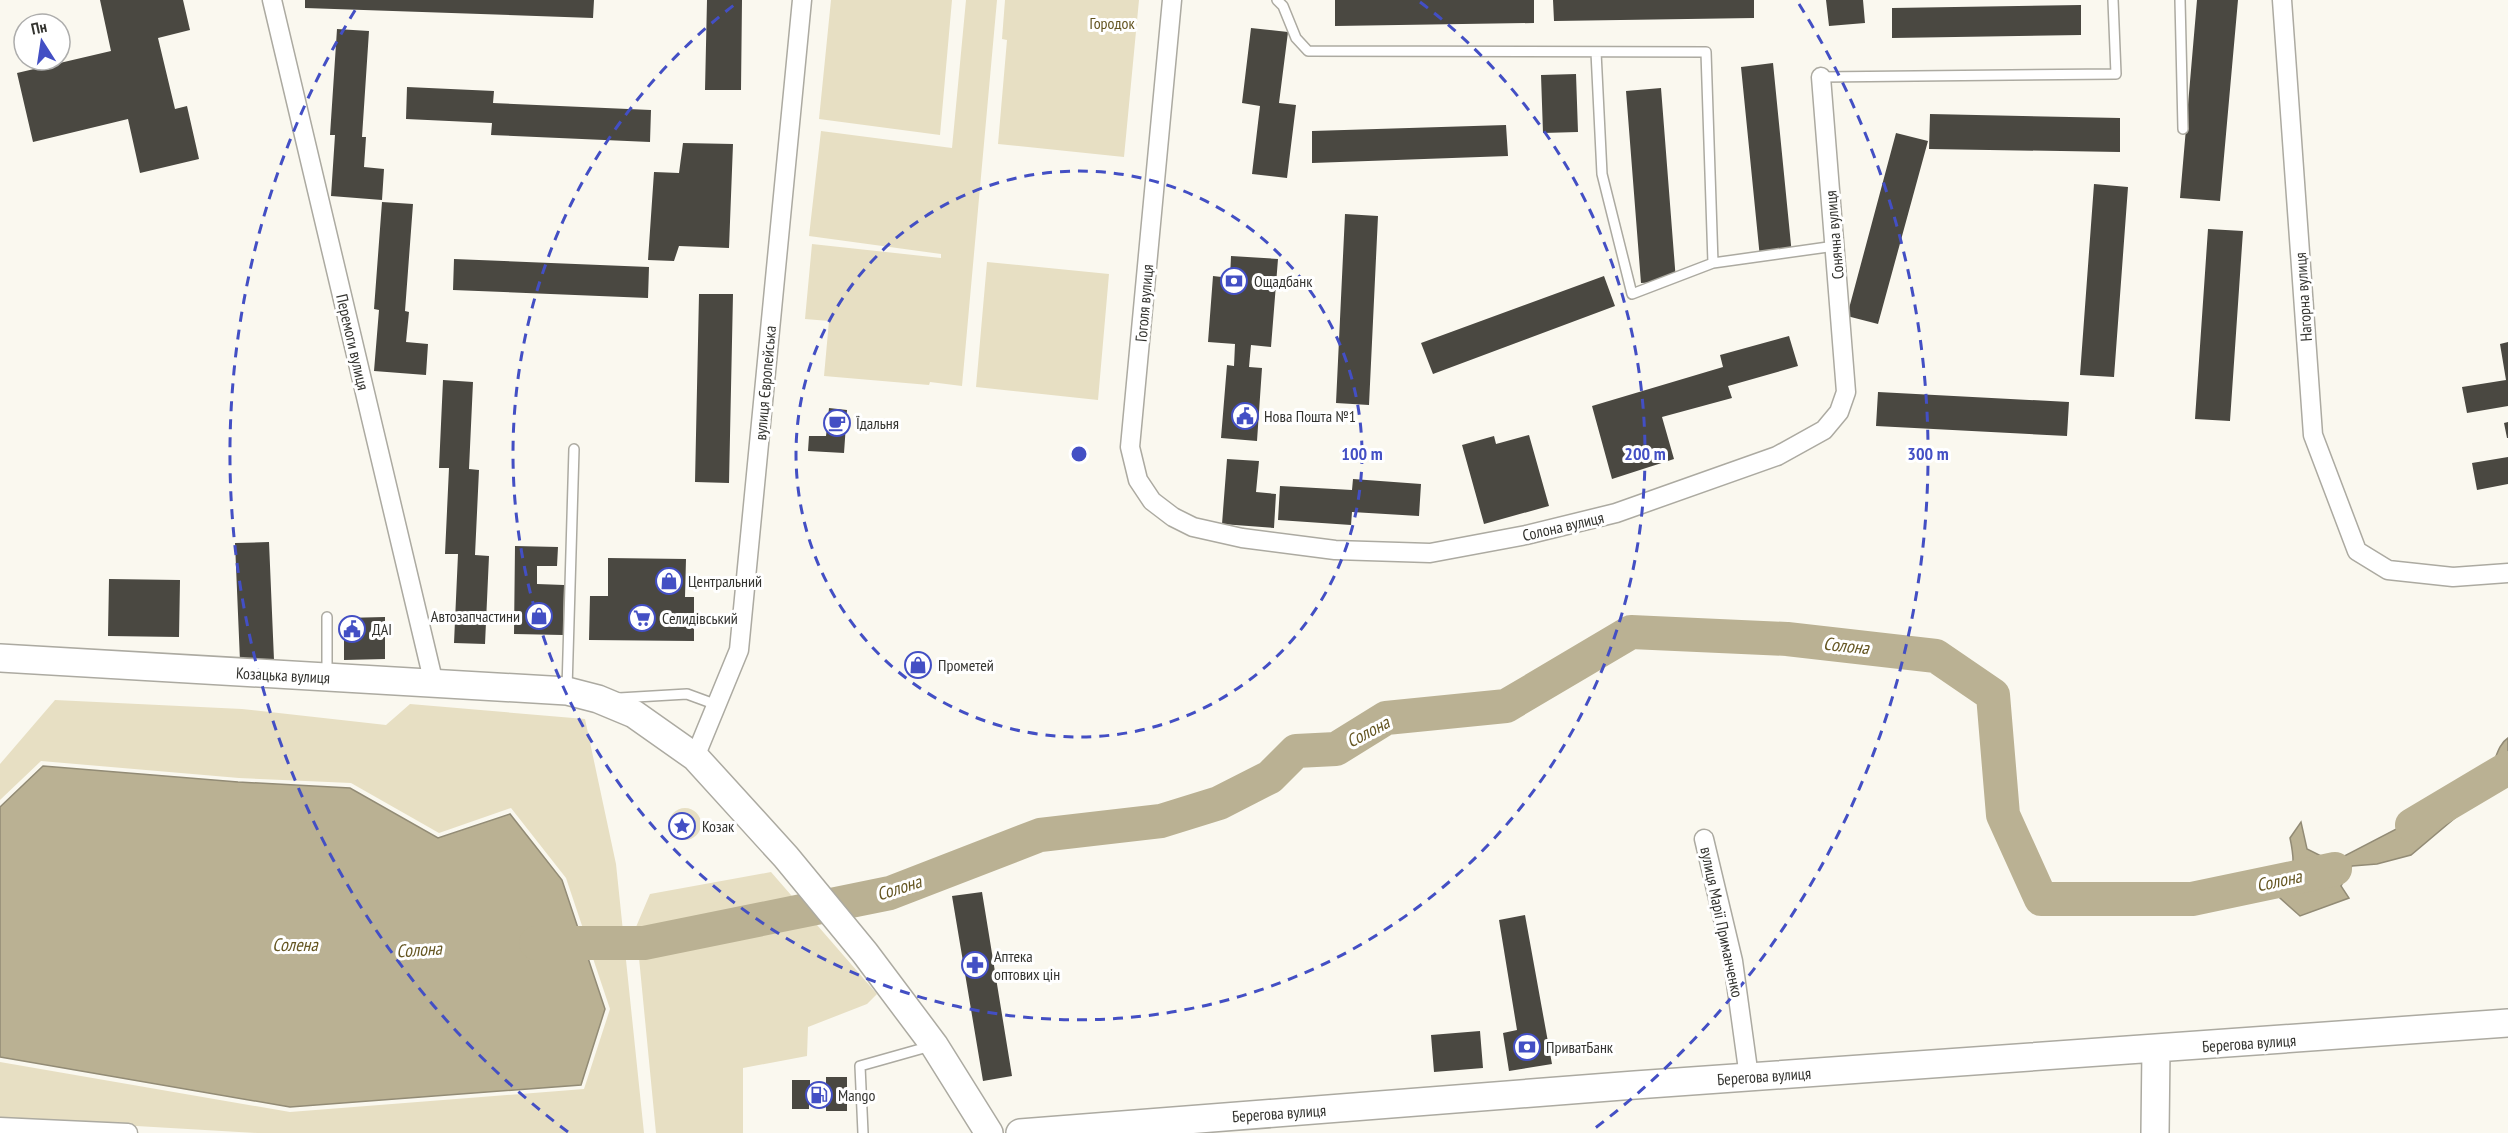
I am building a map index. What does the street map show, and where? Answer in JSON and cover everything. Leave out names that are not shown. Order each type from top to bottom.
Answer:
[{"type":"main road","name":"Козацька вулиця","points":[[0,658],[567,691],[598,699],[634,714],[695,757],[786,857],[865,953],[934,1045],[989,1133]]},
{"type":"main road","name":"Берегова вулиця","points":[[1020,1133],[1749,1077],[2508,1023]]},
{"type":"main road","points":[[2155,1133],[2156,1049]]},
{"type":"street","name":"Перемоги вулиця","points":[[272,0],[434,684]]},
{"type":"street","name":"вулиця Європейська","points":[[695,757],[740,650],[802,0]]},
{"type":"street","name":"Гоголя вулиця","points":[[1172,0],[1130,447],[1132,465],[1138,480],[1152,501],[1173,517],[1193,527],[1242,538]]},
{"type":"street","name":"Нагорна вулиця","points":[[2282,0],[2313,435],[2357,551],[2388,570],[2454,577],[2508,573]]},
{"type":"street","name":"Сонячна вулиця","points":[[1821,77],[1846,392]]},
{"type":"street","name":"Солона вулиця","points":[[1242,538],[1335,550],[1430,553],[1537,532],[1617,513],[1778,456],[1824,430],[1839,412],[1846,392]]},
{"type":"street","name":"вулиця Марії Приманченко","points":[[1704,839],[1733,961],[1749,1077]]},
{"type":"street","points":[[0,1127],[128,1133]]},
{"type":"lane","points":[[1277,0],[1283,6],[1296,38],[1308,51],[1706,52],[1713,263]]},
{"type":"lane","points":[[1821,77],[2116,74],[2113,0]]},
{"type":"lane","points":[[2180,0],[2183,129]]},
{"type":"lane","points":[[1596,52],[1602,174],[1632,294],[1713,263],[1835,246]]},
{"type":"lane","points":[[567,691],[574,449]]},
{"type":"lane","points":[[327,617],[327,678]]},
{"type":"lane","points":[[598,699],[687,694],[717,705]]},
{"type":"lane","points":[[863,1133],[860,1066],[934,1045]]},
{"type":"green space","points":[[831,0],[952,0],[940,135],[819,119]]},
{"type":"green space","points":[[966,0],[997,0],[962,386],[824,376],[829,321],[805,319],[812,244],[941,258],[941,254],[809,236],[821,131],[952,148]]},
{"type":"green space","name":"Городок","points":[[1005,0],[1139,0],[1124,157],[998,144],[1007,40],[1002,39]]},
{"type":"green space","points":[[987,262],[1109,274],[1098,400],[976,387]]},
{"type":"green space","points":[[55,700],[242,709],[386,725],[410,704],[585,719],[616,864],[644,1133],[257,1133],[0,1118],[0,1062],[290,1112],[584,1089],[610,1009],[566,878],[511,808],[439,833],[351,783],[239,778],[41,761],[0,800],[0,764]]},
{"type":"green space","points":[[685,808],[696,813],[701,824],[696,835],[685,840],[674,835],[669,824],[674,813]]},
{"type":"green space","points":[[771,872],[877,994],[867,1004],[808,1027],[807,1056],[743,1068],[743,1133],[656,1133],[636,927],[650,894]]},
{"type":"water","points":[[2508,738],[2508,784],[2489,772],[2499,749]]},
{"type":"water","name":"Солена","points":[[43,766],[238,782],[350,788],[438,838],[510,814],[562,880],[605,1009],[581,1085],[290,1107],[0,1057],[0,807]]},
{"type":"water","points":[[2452,800],[2468,807],[2411,855],[2377,864],[2352,866],[2341,886],[2349,898],[2300,916],[2280,898],[2288,882],[2293,863],[2290,838],[2301,822],[2307,849],[2333,862]]},
{"type":"building","points":[[100,0],[183,0],[190,30],[158,38],[175,109],[187,106],[199,159],[140,173],[128,119],[33,142],[17,73],[72,72],[72,60],[111,51]]},
{"type":"building","points":[[305,0],[594,0],[593,18],[305,8]]},
{"type":"building","points":[[707,0],[742,0],[741,90],[705,90]]},
{"type":"building","points":[[1335,0],[1534,0],[1534,23],[1335,26]]},
{"type":"building","points":[[1553,0],[1754,0],[1754,18],[1554,21]]},
{"type":"building","points":[[1826,0],[1863,0],[1865,23],[1829,26]]},
{"type":"building","points":[[2197,0],[2238,0],[2220,201],[2180,198]]},
{"type":"building","points":[[2081,5],[2081,35],[1892,38],[1892,8]]},
{"type":"building","points":[[1251,28],[1288,32],[1279,103],[1296,105],[1287,178],[1252,174],[1260,106],[1242,103]]},
{"type":"building","points":[[337,29],[369,31],[362,137],[366,137],[364,167],[384,169],[382,200],[331,196],[335,135],[330,135]]},
{"type":"building","points":[[1773,63],[1792,255],[1760,258],[1741,67]]},
{"type":"building","points":[[1576,74],[1578,132],[1543,133],[1541,75]]},
{"type":"building","points":[[407,87],[494,91],[493,103],[651,110],[650,142],[491,135],[492,123],[406,119]]},
{"type":"building","points":[[1661,88],[1676,281],[1641,283],[1626,91]]},
{"type":"building","points":[[1930,114],[2120,118],[2120,152],[1929,149]]},
{"type":"building","points":[[1506,125],[1508,156],[1312,163],[1312,131]]},
{"type":"building","points":[[1896,133],[1928,141],[1878,324],[1847,316]]},
{"type":"building","points":[[683,143],[733,144],[729,248],[679,246],[674,261],[648,260],[654,172],[679,173]]},
{"type":"building","points":[[2094,184],[2128,187],[2114,377],[2080,375]]},
{"type":"building","points":[[382,202],[413,204],[405,311],[409,312],[406,342],[428,344],[426,375],[374,371],[379,310],[374,309]]},
{"type":"building","points":[[1345,214],[1378,216],[1369,405],[1336,403]]},
{"type":"building","points":[[2208,229],[2243,231],[2230,421],[2195,419]]},
{"type":"building","points":[[1231,256],[1278,259],[1271,347],[1251,345],[1249,367],[1262,368],[1257,441],[1221,438],[1227,365],[1234,366],[1235,344],[1208,342],[1213,276],[1230,278]]},
{"type":"building","points":[[454,259],[649,267],[648,298],[453,290]]},
{"type":"building","points":[[1604,276],[1615,306],[1433,374],[1421,343]]},
{"type":"building","points":[[699,294],[733,294],[729,483],[695,482]]},
{"type":"building","points":[[1789,336],[1798,366],[1728,386],[1732,398],[1662,417],[1674,459],[1612,479],[1592,406],[1723,367],[1720,355]]},
{"type":"building","points":[[2508,342],[2508,406],[2467,413],[2462,387],[2506,380],[2500,344]]},
{"type":"building","points":[[443,380],[473,382],[469,469],[479,470],[475,555],[489,556],[485,644],[454,643],[458,554],[445,554],[449,468],[439,468]]},
{"type":"building","points":[[1878,392],[2069,402],[2067,436],[1876,426]]},
{"type":"building","name":"Їдальня","points":[[829,408],[847,410],[844,453],[808,451],[809,436],[826,436]]},
{"type":"building","points":[[2508,422],[2508,438],[2507,438],[2504,423]]},
{"type":"building","points":[[1529,435],[1549,506],[1484,524],[1462,445],[1494,436],[1496,444]]},
{"type":"building","points":[[2508,457],[2508,484],[2477,490],[2472,463]]},
{"type":"building","points":[[1227,459],[1259,461],[1256,492],[1276,494],[1274,528],[1222,524]]},
{"type":"building","points":[[1353,479],[1421,484],[1419,516],[1352,512],[1351,525],[1278,520],[1280,486],[1352,490]]},
{"type":"building","points":[[269,542],[274,660],[240,661],[235,543]]},
{"type":"building","points":[[515,546],[558,547],[557,566],[537,566],[537,584],[564,585],[563,635],[514,634]]},
{"type":"building","name":"Селидівський","points":[[608,558],[686,559],[685,597],[694,597],[694,641],[589,640],[590,596],[608,596]]},
{"type":"building","points":[[109,579],[180,580],[179,637],[108,636]]},
{"type":"building","points":[[385,617],[385,659],[344,660],[344,618]]},
{"type":"building","points":[[982,892],[1012,1076],[983,1081],[952,896]]},
{"type":"building","points":[[1525,915],[1552,1064],[1509,1071],[1503,1033],[1517,1030],[1499,920]]},
{"type":"building","points":[[1480,1031],[1483,1068],[1434,1072],[1431,1035]]},
{"type":"building","name":"Mango","points":[[826,1077],[847,1077],[847,1111],[826,1111],[826,1103],[809,1103],[809,1109],[792,1109],[792,1080],[810,1080],[810,1087],[826,1087]]},
{"type":"waterway","name":"Солона","points":[[536,943],[644,943],[890,893],[1040,835],[1161,821],[1219,803],[1270,777],[1296,751],[1336,749],[1386,718],[1506,706],[1631,632],[1787,639],[1936,656],[1993,695],[2003,815],[2041,899],[2192,899],[2335,869]]},
{"type":"waterway","name":"Солона","points":[[2412,825],[2508,768]]},
{"type":"place","name":"Ощадбанк","points":[[1234,281]]},
{"type":"place","name":"Нова Пошта №1","points":[[1245,416]]},
{"type":"place","name":"Їдальня","points":[[837,423]]},
{"type":"place","name":"Центральний","points":[[669,581]]},
{"type":"place","name":"Автозапчастини","points":[[539,616]]},
{"type":"place","name":"Селидівський","points":[[642,618]]},
{"type":"place","name":"ДАІ","points":[[352,629]]},
{"type":"place","name":"Прометей","points":[[918,665]]},
{"type":"place","name":"Козак","points":[[682,826]]},
{"type":"place","name":"Аптека оптових цін","points":[[975,965]]},
{"type":"place","name":"ПриватБанк","points":[[1527,1047]]},
{"type":"place","name":"Mango","points":[[819,1095]]}]
